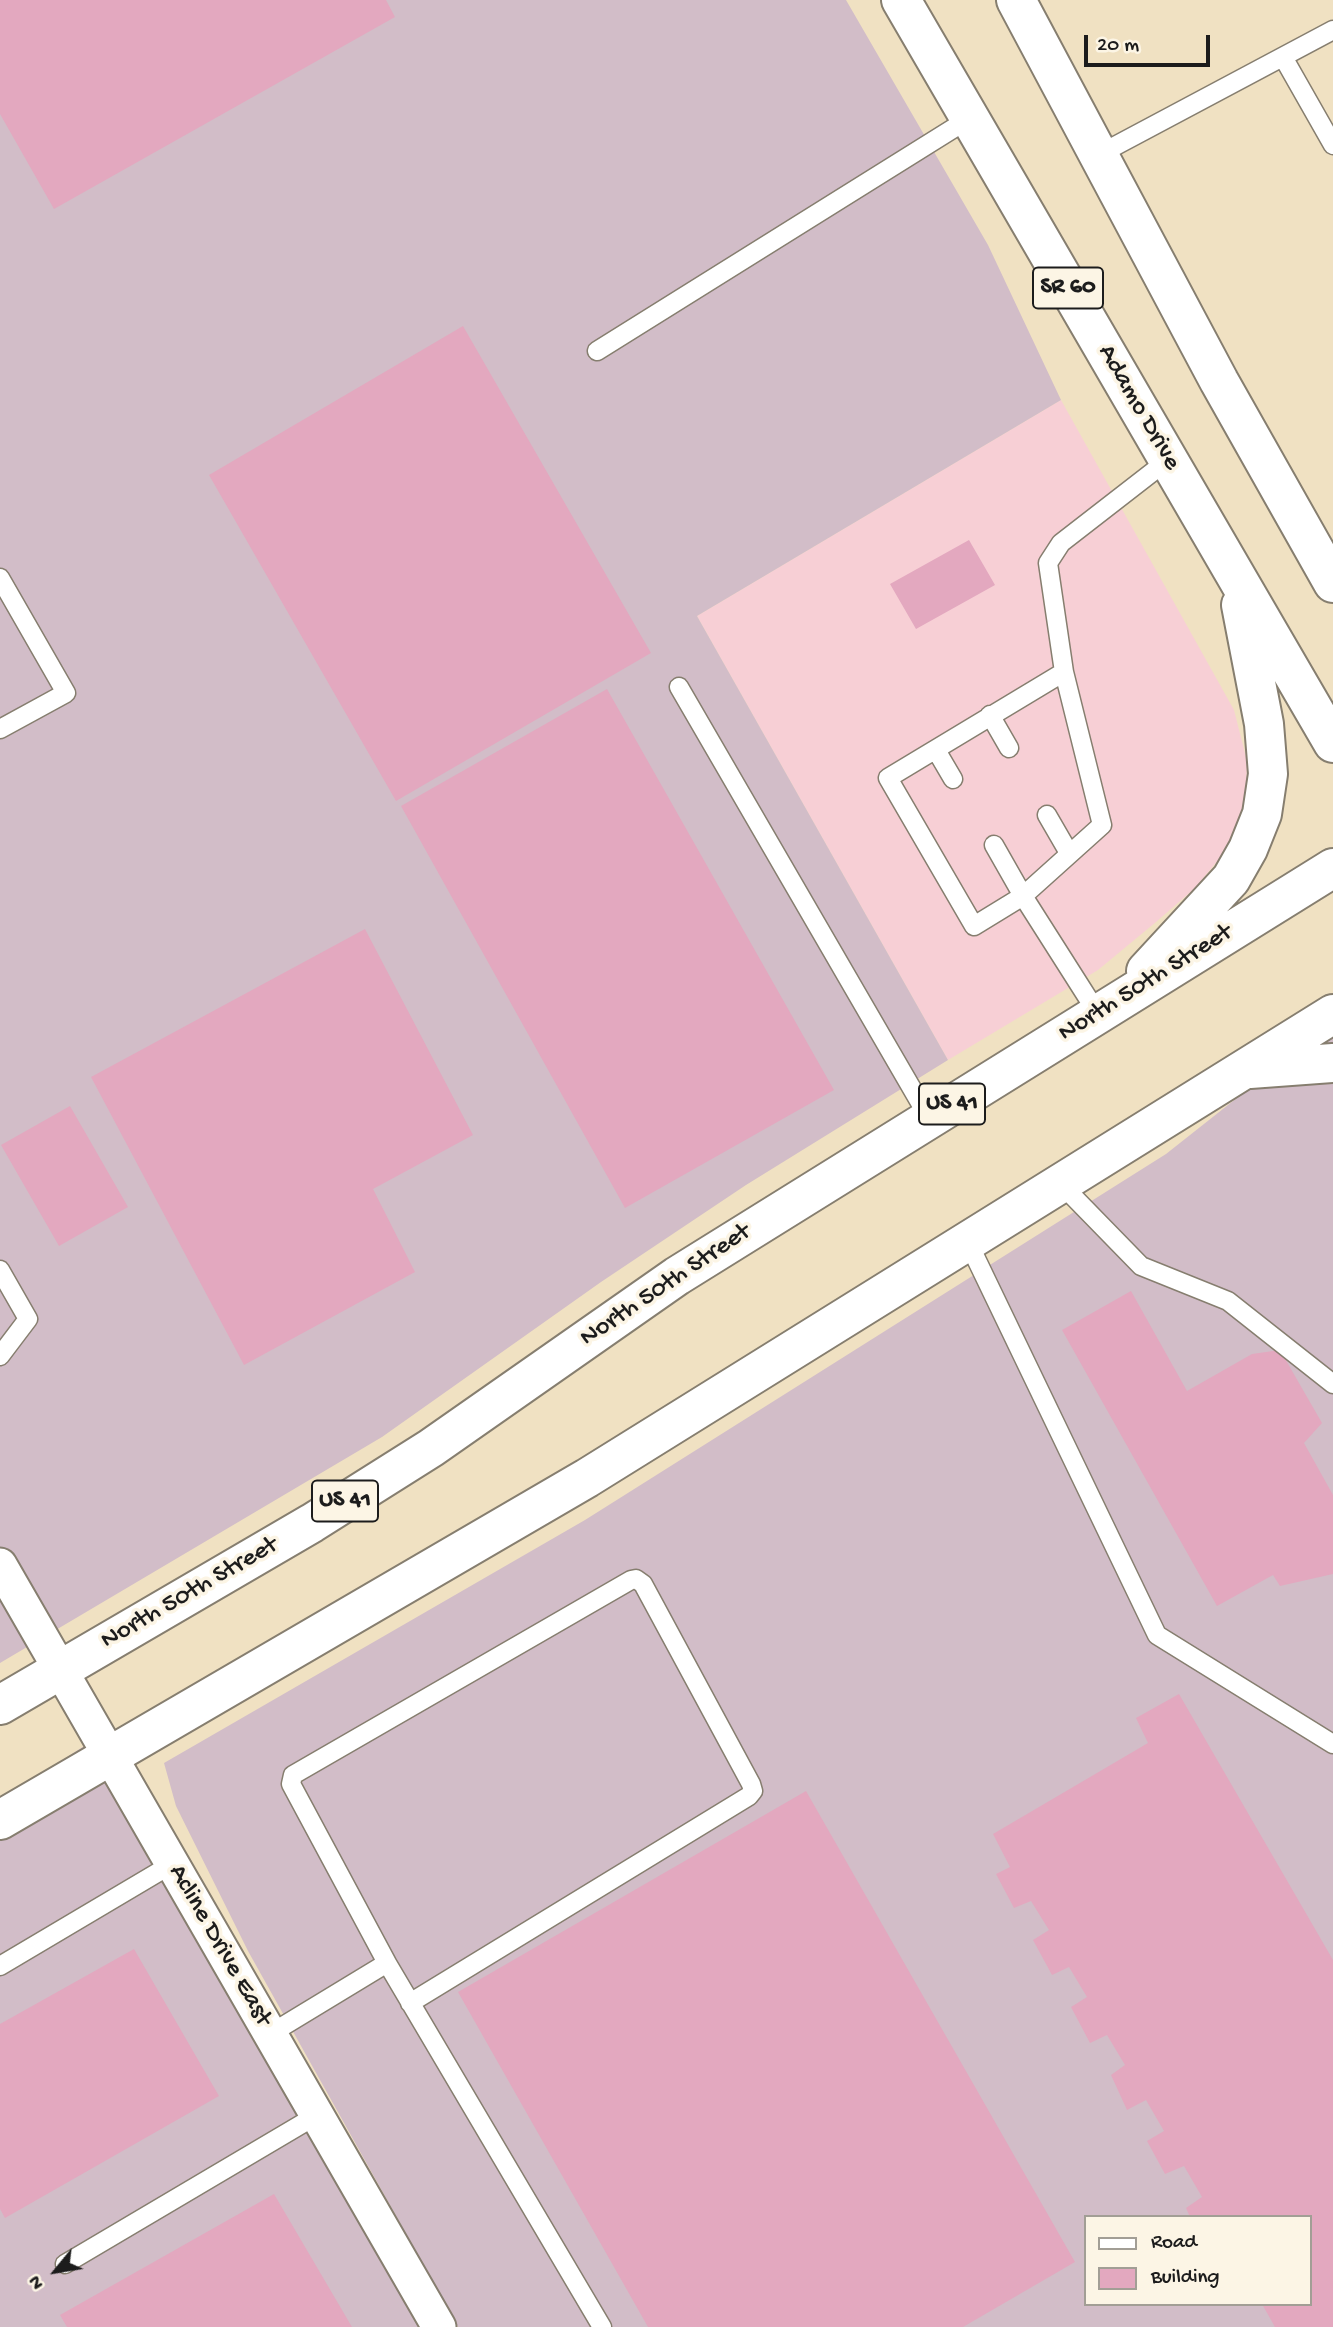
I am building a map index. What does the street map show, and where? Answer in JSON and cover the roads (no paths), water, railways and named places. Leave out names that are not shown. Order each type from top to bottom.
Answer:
[{"type":"main road","name":"Adamo Drive","points":[[901,0],[1333,743]]},
{"type":"main road","points":[[1016,0],[1219,381],[1327,568]]},
{"type":"main road","points":[[1110,1007],[1231,879],[1248,849],[1262,814],[1268,774],[1264,724],[1235,576]]},
{"type":"main road","name":"North 50th Street","points":[[0,1705],[312,1522],[431,1448],[677,1276],[1333,868]]},
{"type":"main road","points":[[0,1820],[587,1479],[1333,1014]]},
{"type":"main road","points":[[1245,1070],[1333,1063]]},
{"type":"street","name":"Acline Drive East","points":[[0,1565],[439,2327]]},
{"type":"lane","points":[[1100,154],[1333,30]]},
{"type":"lane","points":[[1283,57],[1333,145]]},
{"type":"lane","points":[[597,351],[970,118]]},
{"type":"lane","points":[[1064,672],[888,778],[974,926],[1023,896],[1102,825],[1064,672],[1048,563],[1061,542],[1168,460]]},
{"type":"lane","points":[[0,578],[66,693],[0,729]]},
{"type":"lane","points":[[679,687],[929,1118]]},
{"type":"lane","points":[[990,715],[1009,748]]},
{"type":"lane","points":[[936,750],[953,779]]},
{"type":"lane","points":[[1047,815],[1069,853]]},
{"type":"lane","points":[[994,845],[1023,896],[1110,1007]]},
{"type":"lane","points":[[1061,1184],[1141,1266],[1228,1301],[1333,1384]]},
{"type":"lane","points":[[968,1242],[1157,1635],[1333,1744]]},
{"type":"lane","points":[[0,1270],[28,1319],[0,1356]]},
{"type":"lane","points":[[410,2003],[749,1796],[753,1791],[643,1584],[636,1579],[293,1774],[291,1784],[387,1963],[410,2003],[602,2327]]},
{"type":"lane","points":[[1,1962],[172,1864]]},
{"type":"lane","points":[[270,2034],[387,1963]]},
{"type":"lane","points":[[65,2264],[317,2115]]}]
